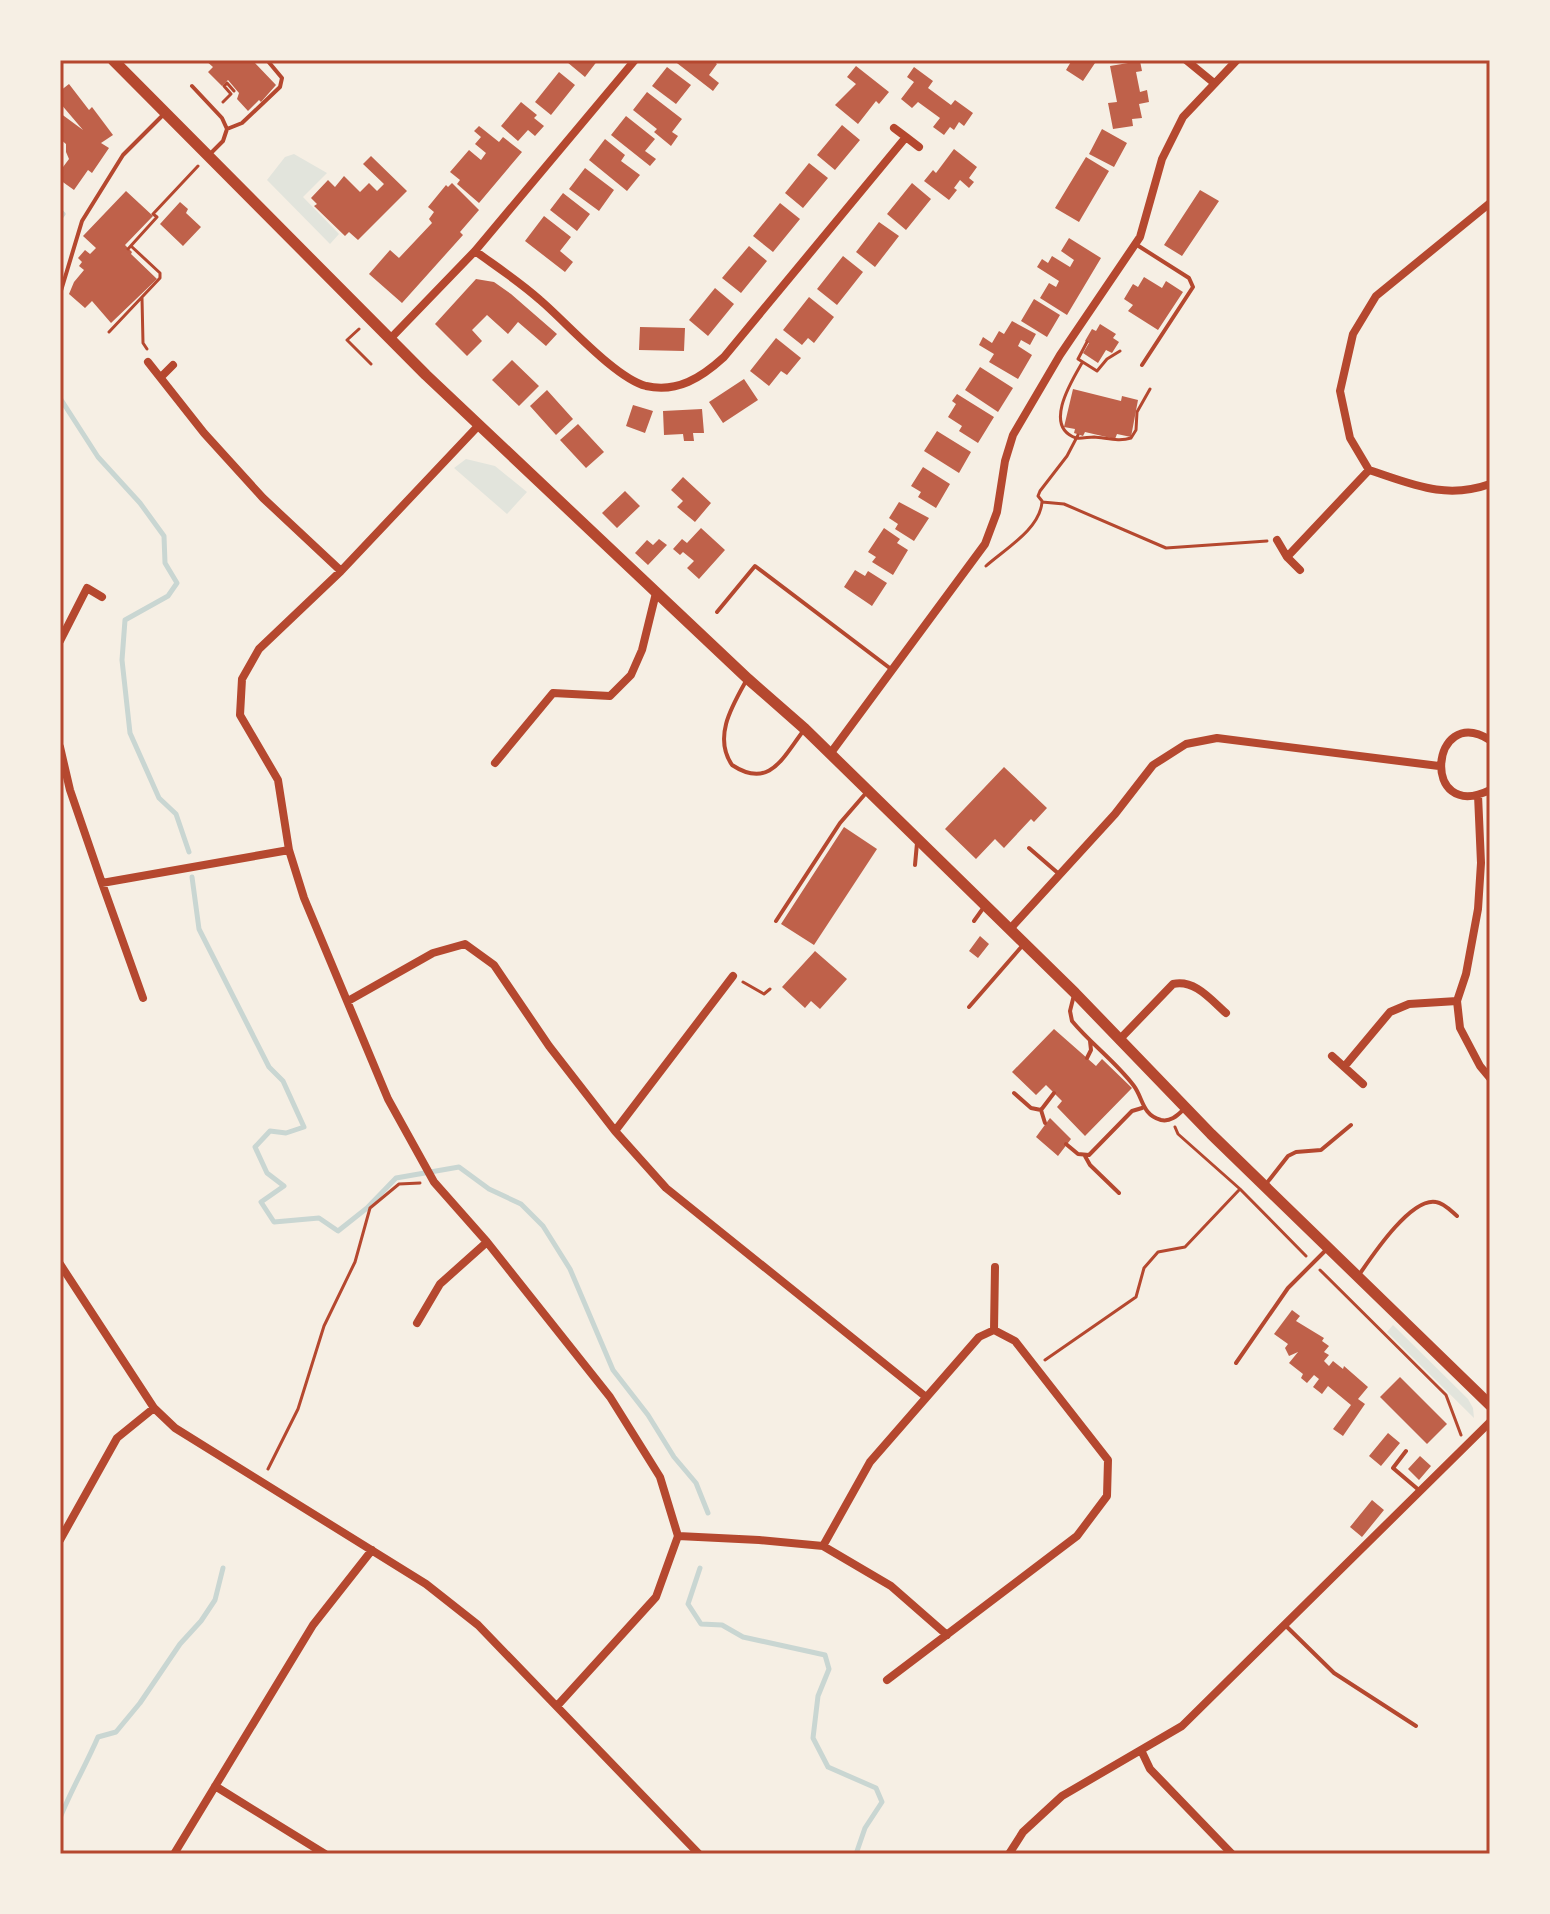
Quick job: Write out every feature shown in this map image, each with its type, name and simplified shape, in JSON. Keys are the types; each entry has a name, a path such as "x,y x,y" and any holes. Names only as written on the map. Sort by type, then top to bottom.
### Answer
{"street":[{"path":"113,60 390,339 656,593 805,729 1075,993 1264,1186 1490,1405"},
{"path":"390,339 475,251 635,60"},
{"path":"1186,60 1214,83"},
{"path":"830,754 985,544 997,512 1005,461 1013,435 1060,355 1140,237 1162,159 1183,117 1237,60"},
{"path":"894,128 919,147"},
{"path":"475,251 541,301 627,378 660,388 683,385 704,374 724,357 906,137"},
{"path":"1490,203 1376,296 1353,334 1340,391 1350,438 1369,470 1432,491 1468,492 1490,484"},
{"path":"148,362 204,433 263,498 341,571"},
{"path":"161,377 173,365"},
{"path":"479,425 341,571 259,649 242,679 240,715 278,780 289,850 304,898 388,1099 431,1176 610,1397 660,1477 678,1536 656,1597 557,1706"},
{"path":"1287,557 1369,470"},
{"path":"1277,540 1287,557 1300,570"},
{"path":"60,641 87,588 102,597"},
{"path":"495,763 553,693 610,696 631,675 642,650 656,593"},
{"path":"1490,740 1468,733 1455,737 1442,751 1439,766 1444,781 1462,795 1478,795 1490,790"},
{"path":"1010,929 1115,814 1153,765 1186,744 1217,738 1439,766"},
{"path":"60,747 70,790 143,998"},
{"path":"1478,795 1485,863 1466,974 1457,1001 1460,1028 1480,1066 1490,1078"},
{"path":"102,883 289,850"},
{"path":"348,1001 433,953 465,944 494,965 549,1046 615,1131 666,1188 926,1397"},
{"path":"615,1131 733,976"},
{"path":"1119,1040 1173,984 1195,986 1226,1013"},
{"path":"1344,1067 1390,1012 1409,1004 1457,1001"},
{"path":"1332,1056 1363,1084"},
{"path":"417,1323 440,1284 487,1242"},
{"path":"60,1264 154,1408 175,1428 426,1584 478,1625 699,1854"},
{"path":"994,1330 995,1267"},
{"path":"823,1546 870,1462 979,1337 994,1330"},
{"path":"887,1680 1077,1536 1107,1496 1108,1460 1015,1341 994,1330"},
{"path":"60,1540 117,1438 154,1408"},
{"path":"1009,1854 1023,1832 1062,1796 1182,1726 1490,1422"},
{"path":"678,1536 823,1546 891,1586 947,1635"},
{"path":"174,1854 313,1625 372,1550"},
{"path":"1141,1750 1150,1769 1232,1854"},
{"path":"215,1786 325,1854"}],"lane":[{"path":"208,155 223,141 227,129 242,123 280,87 282,78 267,60"},
{"path":"192,86 215,110 227,129"},
{"path":"60,294 82,221 123,155 166,113"},
{"path":"1135,244 1189,278 1193,287 1142,365"},
{"path":"717,612 755,566 892,670"},
{"path":"748,679 733,704 724,731 727,758 732,765 754,776 764,774 774,768 805,729"},
{"path":"776,921 840,823 867,791"},
{"path":"915,865 917,839"},
{"path":"1029,848 1059,874"},
{"path":"974,921 986,906"},
{"path":"969,1007 1025,944"},
{"path":"1075,993 1071,1001 1072,1021 1134,1086 1145,1109"},
{"path":"1087,1058 1091,1050 1090,1041"},
{"path":"1014,1093 1031,1108 1041,1110"},
{"path":"1041,1110 1054,1093"},
{"path":"1085,1156 1138,1108 1160,1119 1172,1119 1186,1108"},
{"path":"1041,1110 1045,1123"},
{"path":"1264,1186 1288,1156 1296,1152 1321,1150 1351,1125"},
{"path":"1066,1144 1085,1156 1090,1165 1119,1193"},
{"path":"1358,1277 1416,1206 1436,1202 1457,1216"},
{"path":"1236,1363 1288,1288 1328,1249"},
{"path":"1406,1451 1393,1468 1420,1491"},
{"path":"1285,1625 1334,1673 1416,1726"}],"path":[{"path":"215,110 234,92 225,84"},
{"path":"109,332 161,275 130,247 157,217 153,214 192,173"},
{"path":"142,298 143,343 150,353 148,362"},
{"path":"370,318 347,340 371,364"},
{"path":"1087,342 1078,358 1082,363 1100,370 1107,359 1120,351"},
{"path":"1082,363 1066,394 1060,424 1063,431 1120,441 1131,438 1136,430 1137,412 1150,389"},
{"path":"983,569 1029,528 1040,514 1040,491 1078,436"},
{"path":"1042,502 1064,504 1166,548 1277,540"},
{"path":"733,976 764,994 770,989"},
{"path":"1172,1119 1178,1134 1240,1189 1446,1395 1462,1438 1468,1444"},
{"path":"260,1483 298,1409 324,1326 355,1262 370,1208 399,1184 431,1176"},
{"path":"1035,1367 1136,1297 1144,1268 1158,1252 1185,1247 1240,1189"}],"shaded area":[{"path":"294,154 327,173 303,197 339,234 330,244 267,180 285,157"},
{"path":"466,459 495,466 527,492 507,514 454,468"},
{"path":"1393,1325 1468,1399 1474,1418 1387,1332"}],"building":[{"path":"205,60 243,60 246,63 252,60 276,85 248,111 237,99 239,93 228,80 222,86 208,72 213,67"},
{"path":"598,60 585,77 567,62"},
{"path":"673,60 712,60 717,64 709,75 719,83 713,91"},
{"path":"1072,60 1097,60 1083,81 1066,70"},
{"path":"1140,61 1142,71 1136,72 1140,92 1147,90 1149,102 1139,104 1142,118 1132,119 1133,126 1113,129 1108,103 1117,102 1110,66"},
{"path":"856,66 889,92 879,104 876,101 858,124 835,105 856,84 847,77"},
{"path":"667,67 691,85 676,104 652,86"},
{"path":"914,67 933,81 928,88 951,105 955,100 973,113 964,126 959,122 954,130 950,127 944,135 933,127 940,118 918,102 912,108 901,99 914,82 907,77"},
{"path":"559,72 575,85 551,115 535,102"},
{"path":"69,84 113,135 101,143 109,148 92,173 88,170 74,190 60,180 60,171 69,159 66,144 60,139 60,113 83,130 60,103 60,91"},
{"path":"647,92 682,119 672,132 678,136 671,146 654,132 657,129 633,110"},
{"path":"521,102 537,115 534,118 544,126 535,136 528,130 518,141 501,126"},
{"path":"626,116 655,139 645,151 656,159 650,166 611,135"},
{"path":"842,125 860,140 835,170 817,155"},
{"path":"479,126 499,142 503,137 522,152 479,203 457,184 460,180 450,172 469,150 481,160 486,153 475,144 481,137 474,131"},
{"path":"1102,129 1127,143 1114,167 1089,154"},
{"path":"605,139 625,155 621,161 640,175 627,191 589,160"},
{"path":"954,149 977,167 969,178 974,182 969,188 960,180 949,200 924,181 933,170 936,173"},
{"path":"371,156 407,191 358,240 349,232 345,236 314,206 317,204 311,198 328,180 335,187 344,176 360,192 369,183 377,191 384,184 363,164"},
{"path":"1086,157 1109,171 1079,222 1055,208"},
{"path":"809,163 828,178 803,208 785,193"},
{"path":"585,168 614,190 599,211 569,189"},
{"path":"452,183 479,210 460,232 463,235 402,303 369,274 390,250 399,258 432,223 429,219 434,212 428,207 446,185 448,187"},
{"path":"912,183 931,199 906,230 887,214"},
{"path":"1200,190 1219,201 1182,256 1164,245"},
{"path":"126,191 153,216 125,245 157,279 111,323 92,301 85,308 69,294 84,270 79,266 82,262 78,258 85,250 90,254 96,248 83,236"},
{"path":"563,193 590,214 577,231 550,210"},
{"path":"180,202 188,209 186,213 201,227 183,246 160,224"},
{"path":"780,203 800,219 773,252 753,236"},
{"path":"544,216 571,237 560,251 573,262 565,272 525,241"},
{"path":"879,222 899,236 875,267 856,252"},
{"path":"1069,238 1101,258 1067,315 1040,298 1049,283 1056,287 1059,281 1037,267 1042,259 1048,263 1052,256 1070,267 1074,260 1061,251"},
{"path":"749,246 767,261 741,293 722,278"},
{"path":"843,256 863,272 837,305 817,289"},
{"path":"1144,277 1162,288 1166,281 1183,292 1158,330 1128,311 1133,305 1124,299 1133,284 1138,287"},
{"path":"476,279 494,282 557,334 546,346 518,322 508,334 487,315 472,330 482,341 467,356 435,324"},
{"path":"715,288 734,304 708,336 689,320"},
{"path":"809,297 834,317 814,343 808,338 802,345 783,330"},
{"path":"1034,299 1060,315 1047,337 1021,321"},
{"path":"1012,321 1036,334 1030,345 1021,340 1018,346 1032,355 1018,379 989,362 994,354 979,345 983,337 992,343 999,331 1004,334"},
{"path":"1100,324 1116,334 1113,338 1119,342 1112,353 1106,350 1098,363 1083,353 1092,329 1096,331"},
{"path":"640,327 685,328 684,351 639,350"},
{"path":"776,338 801,358 787,375 781,371 769,386 750,371"},
{"path":"512,360 539,386 519,406 492,380"},
{"path":"980,367 1013,388 998,412 965,390"},
{"path":"744,379 758,400 723,423 709,402"},
{"path":"1073,389 1121,401 1122,396 1138,400 1131,437 1117,434 1115,439 1085,432 1083,436 1074,433 1075,429 1064,427"},
{"path":"547,390 573,419 556,435 530,406"},
{"path":"957,394 994,417 978,443 959,431 962,426 948,417 956,404 952,401"},
{"path":"633,405 653,411 645,433 626,426"},
{"path":"702,409 704,433 693,433 694,441 684,441 683,434 664,435 663,411"},
{"path":"578,424 604,452 586,468 560,440"},
{"path":"937,431 971,452 959,473 924,451"},
{"path":"923,467 950,484 936,508 918,497 921,492 911,486"},
{"path":"683,477 711,503 695,522 677,507 683,501 671,490"},
{"path":"625,491 640,506 617,528 602,513"},
{"path":"899,502 929,518 914,541 895,529 898,524 889,518"},
{"path":"701,528 725,550 699,579 687,568 694,561 673,549 682,539 687,543"},
{"path":"884,528 900,539 897,543 908,550 893,575 872,562 876,557 868,552"},
{"path":"659,539 667,545 648,565 635,553 647,540 653,545"},
{"path":"855,570 865,576 868,571 887,583 872,606 844,587"},
{"path":"1004,767 1047,808 1034,822 1031,819 1004,848 995,839 976,859 945,829"},
{"path":"844,827 877,849 814,945 781,924"},
{"path":"980,936 989,944 978,958 969,951"},
{"path":"815,951 847,979 820,1009 811,1001 805,1008 782,987"},
{"path":"1054,1029 1096,1066 1102,1059 1132,1088 1085,1136 1057,1107 1062,1101 1046,1085 1036,1095 1012,1072"},
{"path":"1050,1118 1071,1139 1058,1156 1036,1137"},
{"path":"1292,1310 1300,1316 1296,1321 1324,1338 1322,1341 1329,1346 1324,1352 1329,1355 1324,1361 1329,1366 1333,1361 1343,1369 1344,1366 1368,1387 1358,1399 1365,1404 1343,1436 1333,1429 1351,1405 1328,1386 1322,1394 1313,1387 1319,1379 1314,1375 1307,1383 1301,1378 1303,1374 1289,1363 1298,1352 1289,1356 1285,1348 1288,1344 1274,1334"},
{"path":"1400,1377 1447,1424 1427,1444 1380,1397"},
{"path":"1388,1433 1400,1443 1381,1466 1369,1456"},
{"path":"1420,1456 1431,1466 1419,1480 1408,1469"},
{"path":"1372,1500 1384,1510 1362,1537 1350,1527"}],"waterway":[{"path":"60,211 63,214 60,218"},
{"path":"60,398 98,457 140,503 164,536 165,563 177,583 168,596 125,620 122,660 130,733 159,798 176,814 189,852"},
{"path":"192,877 199,929 269,1067 283,1081 304,1127 286,1133 270,1131 255,1147 267,1173 284,1186 261,1202 274,1222 319,1218 338,1231 367,1208 396,1178 459,1167 489,1189 521,1204 543,1226 570,1269 613,1370 696,1483 708,1513"},
{"path":"60,1818 98,1737 116,1732 180,1644 201,1621 215,1600 223,1568"},
{"path":"700,1568 688,1604 701,1624 722,1625 743,1637 825,1655 829,1669 818,1696 813,1738 828,1767 876,1788 882,1802 865,1828 856,1854"}]}
